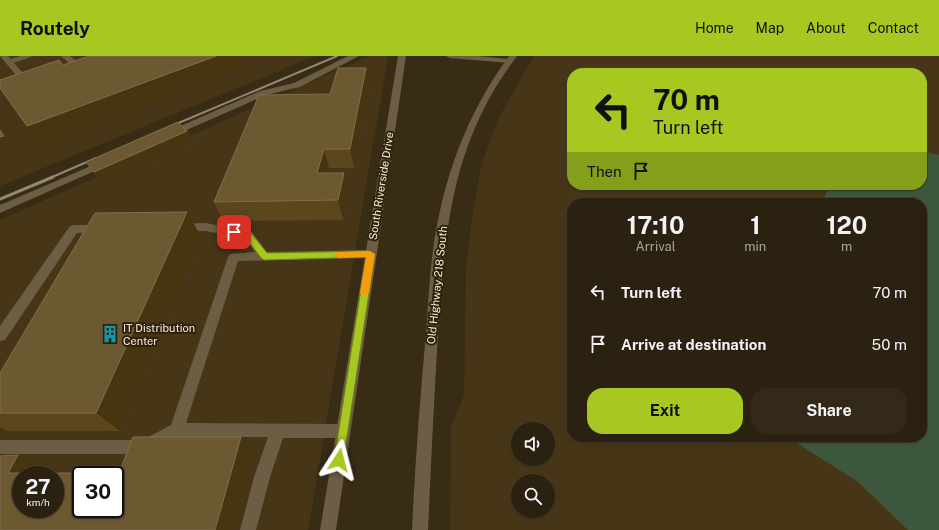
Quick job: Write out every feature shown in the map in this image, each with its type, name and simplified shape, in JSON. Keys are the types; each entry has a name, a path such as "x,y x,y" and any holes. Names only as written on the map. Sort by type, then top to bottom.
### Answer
{"street":[{"path":"7,59 29,56"},
{"path":"65,56 82,71"},
{"path":"162,138 263,93 297,85 338,63 356,56"},
{"name":"South Riverside Drive","path":"328,530 402,56"},
{"path":"450,56 511,58"},
{"name":"Old Highway 218 South","path":"420,530 427,395 439,246 447,200 470,128 488,91 511,58"},
{"path":"7,59 30,87"},
{"path":"0,209 112,160"},
{"path":"167,228 206,227 248,235 265,256"},
{"path":"0,336 74,229 112,229"},
{"path":"177,430 234,257 370,254"},
{"path":"0,447 144,447 177,430 344,431"},
{"path":"248,530 262,477 278,431"}],"shaded area":[{"path":"0,56 315,56 0,186"},
{"path":"370,56 388,56 308,530 0,530 0,220"},
{"path":"534,56 939,56 939,530 450,530 451,428 464,395 466,267 473,211 482,163 498,119"}],"green space":[{"path":"927,152 939,155 939,530 908,530 857,481 795,442 927,442 927,198 824,198 828,190 927,190"}],"building":[{"path":"89,56 216,56 27,126 0,88 0,80 59,60 63,65"},
{"path":"338,68 366,68 350,149 324,149 317,173 344,173 338,200 214,202 259,95 330,94"},
{"path":"178,122 187,131 94,172 86,162"},
{"path":"0,130 4,136 0,137"},
{"name":"IT Distribution Center","path":"187,212 96,413 0,413 0,373 95,213"},
{"path":"133,437 241,437 215,530 0,530 0,456 18,455 8,473 12,473 12,518 64,518 64,473 72,473 72,518 124,518 124,466 122,466"}],"railway":[{"path":"169,127 337,56"},
{"path":"50,178 96,158"},
{"path":"0,199 53,177"}],"slow traffic":[{"path":"338,255 370,254 365,293"}],"place":[{"name":"IT Distribution Center","path":"110,334"}],"route":[{"path":"234,232 248,235 265,256 370,254 339,460"}]}
